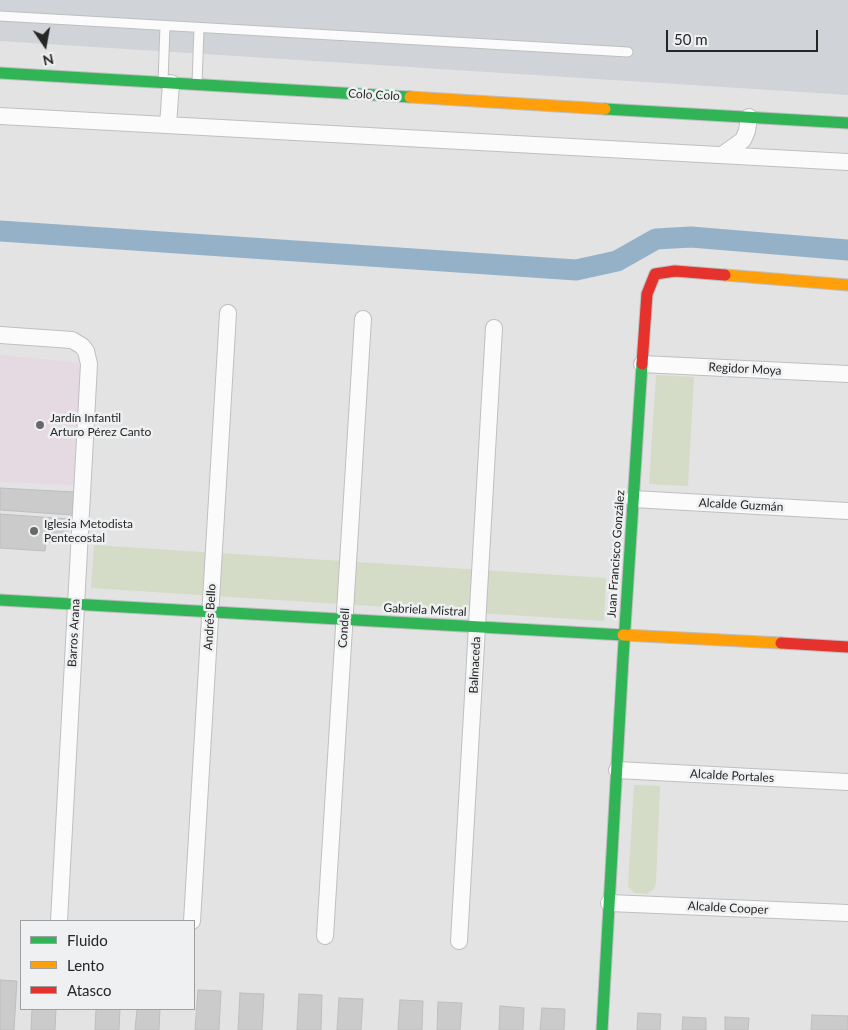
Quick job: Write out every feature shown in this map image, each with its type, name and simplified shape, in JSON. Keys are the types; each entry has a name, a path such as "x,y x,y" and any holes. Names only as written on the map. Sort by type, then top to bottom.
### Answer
{"street":[{"name":"Colo Colo","path":"0,73 848,123"},
{"path":"167,82 168,125"},
{"path":"0,116 848,162"},
{"path":"722,155 743,140 747,131 749,117"},
{"name":"Juan Francisco González","path":"602,1030 624,635 647,294 655,274 675,271 848,285"},
{"name":"Andrés Bello","path":"192,920 228,313"},
{"name":"Condell","path":"325,936 363,320"},
{"name":"Balmaceda","path":"459,941 494,328"},
{"name":"Barros Arana","path":"0,335 66,339 77,342 86,351 89,364 59,920"},
{"name":"Regidor Moya","path":"642,364 848,374"},
{"name":"Alcalde Guzmán","path":"633,499 848,511"},
{"name":"Gabriela Mistral","path":"0,600 848,647"},
{"name":"Alcalde Portales","path":"616,770 848,782"},
{"name":"Alcalde Cooper","path":"609,903 848,913"}],"lane":[{"path":"0,16 628,52"},
{"path":"165,26 167,82"},
{"path":"197,84 199,28"}],"shaded area":[{"path":"0,0 848,0 848,95 0,41"},
{"name":"Jardín Infantil Arturo Pérez Canto","path":"0,355 75,362 83,368 78,485 0,482"}],"green space":[{"path":"656,375 694,377 688,486 649,484"},
{"path":"94,545 606,578 604,621 91,588"},
{"path":"634,785 660,786 656,883 654,889 647,894 634,893 628,886"}],"building":[{"path":"0,488 74,492 72,515 0,510"},
{"name":"Iglesia Metodista Pentecostal","path":"0,514 68,519 66,543 46,542 45,551 0,548"},
{"path":"0,980 17,981 14,1030 0,1030"},
{"path":"198,990 221,991 219,1030 195,1030"},
{"path":"240,993 264,994 262,1030 238,1030"},
{"path":"299,994 322,995 321,1030 297,1030"},
{"path":"339,998 363,999 361,1030 337,1030"},
{"path":"400,1000 423,1001 422,1030 398,1030"},
{"path":"438,1002 462,1003 460,1030 437,1030"},
{"path":"500,1006 524,1008 523,1030 499,1030"},
{"path":"542,1008 565,1009 564,1030 540,1030"},
{"path":"32,1010 56,1010 55,1030 31,1030"},
{"path":"96,1010 120,1010 119,1030 95,1030"},
{"path":"137,1010 160,1010 159,1030 135,1030"},
{"path":"638,1013 661,1014 660,1030 637,1030"},
{"path":"812,1015 848,1016 848,1030 811,1030"},
{"path":"683,1017 706,1018 706,1030 682,1030"},
{"path":"725,1017 749,1018 748,1030 725,1030"}],"waterway":[{"path":"0,231 576,270 617,261 656,239 691,237 848,250"}],"traffic: fast":[{"path":"0,73 410,97"},
{"path":"605,109 848,123"},
{"path":"602,1030 642,364"},
{"path":"0,600 623,635"}],"traffic: slow":[{"path":"410,97 605,109"},
{"path":"725,275 848,285"},
{"path":"623,635 781,643"}],"traffic: jam":[{"path":"642,364 647,294 655,274 675,271 725,275"},
{"path":"781,643 848,647"}],"place":[{"name":"Jardín Infantil Arturo Pérez Canto","path":"40,425"},
{"name":"Iglesia Metodista Pentecostal","path":"34,531"}]}
